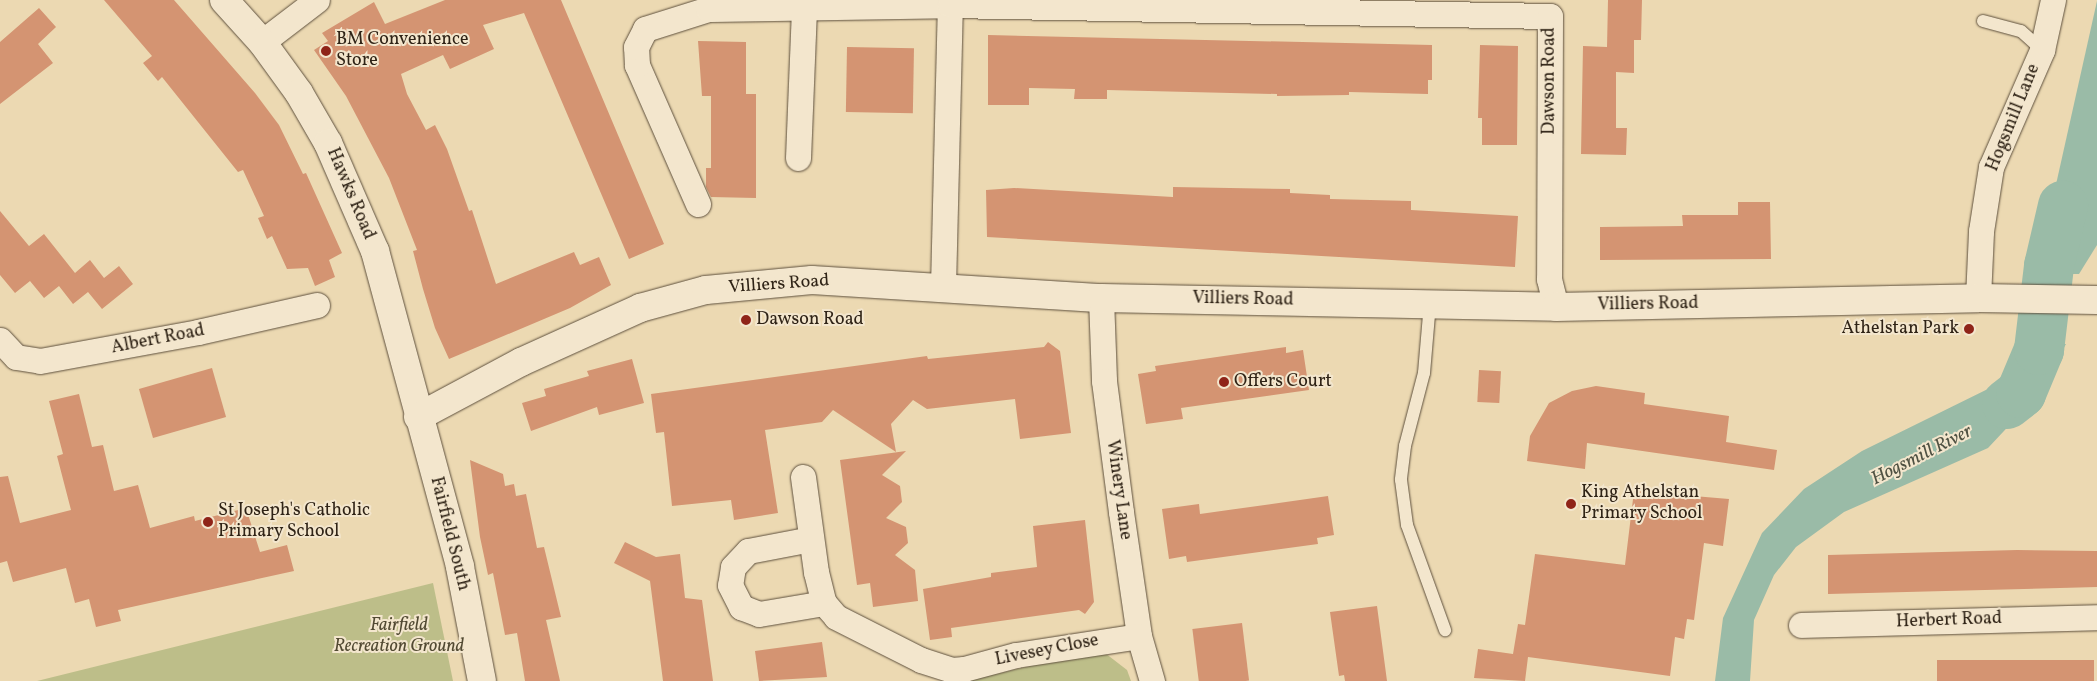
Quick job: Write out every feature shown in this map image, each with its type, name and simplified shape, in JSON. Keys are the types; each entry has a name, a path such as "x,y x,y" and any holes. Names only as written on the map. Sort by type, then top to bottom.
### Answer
{"street":[{"name":"Hawks Road","path":"224,0 262,42 299,93 328,142 375,252 418,417"},
{"path":"262,42 317,0"},
{"name":"Hogsmill Lane","path":"1978,298 1980,231 1991,167 2042,50 2053,0"},
{"path":"698,204 637,65 636,47 646,29 708,8 804,9 950,5 943,287"},
{"name":"Dawson Road","path":"950,5 1550,16 1549,279 1556,307"},
{"path":"798,158 804,9"},
{"name":"Villiers Road","path":"418,417 521,362 640,308 706,290 812,280 1101,298 1430,302 1556,307 1978,298 2097,300"},
{"name":"Winery Lane","path":"1101,298 1104,381 1139,636 1152,681"},
{"name":"Albert Road","path":"0,370 24,359 60,358 198,332 317,305"},
{"path":"0,340 10,353 24,359"},
{"name":"Fairfield South","path":"418,417 460,567 482,681"},
{"path":"804,477 811,539 824,603 759,614 741,607 730,585 733,567 748,551 811,539"},
{"name":"Livesey Close","path":"824,603 836,617 921,660 952,670 1044,650 1139,636"},
{"name":"Herbert Road","path":"1801,625 2097,616"}],"lane":[{"path":"1983,21 2021,31 2042,50"},
{"path":"1430,302 1424,373 1405,446 1400,480 1407,525 1445,630"}],"green space":[{"name":"Fairfield Recreation Ground","path":"433,583 453,681 37,681"},
{"path":"1105,653 1127,670 1131,681 967,681 1055,660"}],"water":[{"path":"2097,1 2097,245 2079,274 2036,274"},
{"path":"2066,344 2034,399 1988,448 1844,512 1796,547 1774,575 1754,620 1750,681 1715,681 1723,618 1762,533 1804,489 1862,451 1998,384 2035,345"}],"building":[{"path":"104,0 174,0 255,93 279,125 303,174 306,173 342,253 329,260 335,277 315,286 308,268 287,269 272,236 267,239 258,218 264,216 243,170 238,172 162,77 158,81 143,63 152,56"},
{"path":"445,0 561,0 664,244 629,259 524,13 483,25 494,49 450,69 443,55 401,74 407,94 426,130 435,125 447,149 469,211 472,210 496,284 574,252 580,265 599,257 611,285 570,308 449,359 435,328 423,289 413,251 417,250 389,178 346,96 314,50 328,41 322,33 374,2 385,24"},
{"path":"1608,0 1642,0 1641,40 1634,40 1634,73 1616,72 1616,128 1627,128 1626,155 1581,154 1583,46 1607,47"},
{"path":"39,8 56,27 38,44 53,63 0,104 0,42"},
{"path":"988,35 1432,45 1432,80 1428,80 1428,94 1349,92 1349,95 1277,96 1277,94 1107,90 1107,99 1074,99 1075,89 1029,88 1029,105 988,105"},
{"path":"698,41 746,42 746,94 756,94 756,198 711,197 706,187 706,168 711,168 711,96 702,96"},
{"path":"1480,45 1518,46 1517,145 1482,145 1482,118 1478,118"},
{"path":"847,47 914,48 913,113 846,112"},
{"path":"1173,187 1290,189 1290,193 1330,195 1330,199 1411,201 1411,210 1518,216 1515,267 987,237 986,190 1014,188 1173,197"},
{"path":"1738,202 1770,202 1771,259 1600,260 1600,227 1683,226 1682,215 1738,215"},
{"path":"0,211 29,246 44,234 75,273 90,260 104,278 119,266 133,284 102,309 88,292 73,304 59,286 44,298 30,281 15,293 0,275"},
{"path":"1048,342 1060,351 1071,433 1020,439 1015,399 927,409 913,400 891,424 896,452 833,410 822,422 765,430 778,513 734,520 731,500 672,506 664,432 656,433 651,394 927,356 928,359 1044,347"},
{"name":"Offers Court","path":"1286,347 1286,353 1303,350 1309,390 1181,408 1183,419 1146,424 1138,374 1156,371 1155,366"},
{"path":"632,359 644,403 599,415 597,407 531,431 522,403 546,396 544,389 589,376 587,371"},
{"path":"212,368 226,417 153,438 139,389"},
{"path":"1479,370 1501,371 1499,403 1477,402"},
{"path":"1596,386 1645,393 1644,404 1729,416 1726,442 1777,450 1774,470 1587,443 1585,469 1527,461 1530,436 1549,403 1572,391"},
{"path":"79,394 92,447 103,445 114,491 138,485 150,528 194,516 195,521 246,508 260,552 287,545 294,571 118,610 121,621 96,627 89,599 75,603 66,568 13,582 7,561 0,563 0,477 8,476 20,523 71,510 57,456 63,454 49,401"},
{"path":"906,451 882,475 900,486 902,502 886,518 906,527 908,543 895,555 915,570 918,601 873,607 870,583 857,585 840,460"},
{"path":"470,460 503,474 505,486 514,484 516,496 526,494 537,548 544,547 561,617 546,620 560,681 525,681 517,633 505,635 493,573 488,575 480,537"},
{"path":"1634,491 1729,499 1723,546 1704,543 1694,620 1687,619 1684,639 1675,637 1670,676 1528,657 1525,681 1474,678 1478,649 1513,654 1518,624 1525,625 1535,554 1625,565"},
{"path":"1328,496 1334,535 1317,538 1318,544 1187,562 1186,556 1169,559 1162,509 1199,504 1200,514"},
{"path":"1085,520 1094,602 1085,614 1079,610 951,628 952,637 930,640 923,589 991,577 991,573 1037,567 1033,526"},
{"path":"625,542 656,557 680,554 685,598 702,600 713,681 663,681 650,581 614,563"},
{"path":"2017,550 2097,551 2097,587 1828,594 1828,555"},
{"path":"1377,606 1387,681 1345,681 1344,675 1339,676 1330,612"},
{"path":"1242,623 1249,681 1199,681 1192,629"},
{"path":"822,642 827,677 759,681 755,651"},
{"path":"1937,660 2094,660 2094,681 1937,681"}],"waterway":[{"name":"Hogsmill River","path":"2007,404 2021,393 2039,350 2049,266 2063,206"}],"place":[{"name":"BM Convenience Store","path":"326,51"},
{"name":"Dawson Road","path":"746,320"},
{"name":"Athelstan Park","path":"1969,329"},
{"name":"Offers Court","path":"1224,382"},
{"name":"King Athelstan Primary School","path":"1571,504"},
{"name":"St Joseph's Catholic Primary School","path":"208,522"}]}
